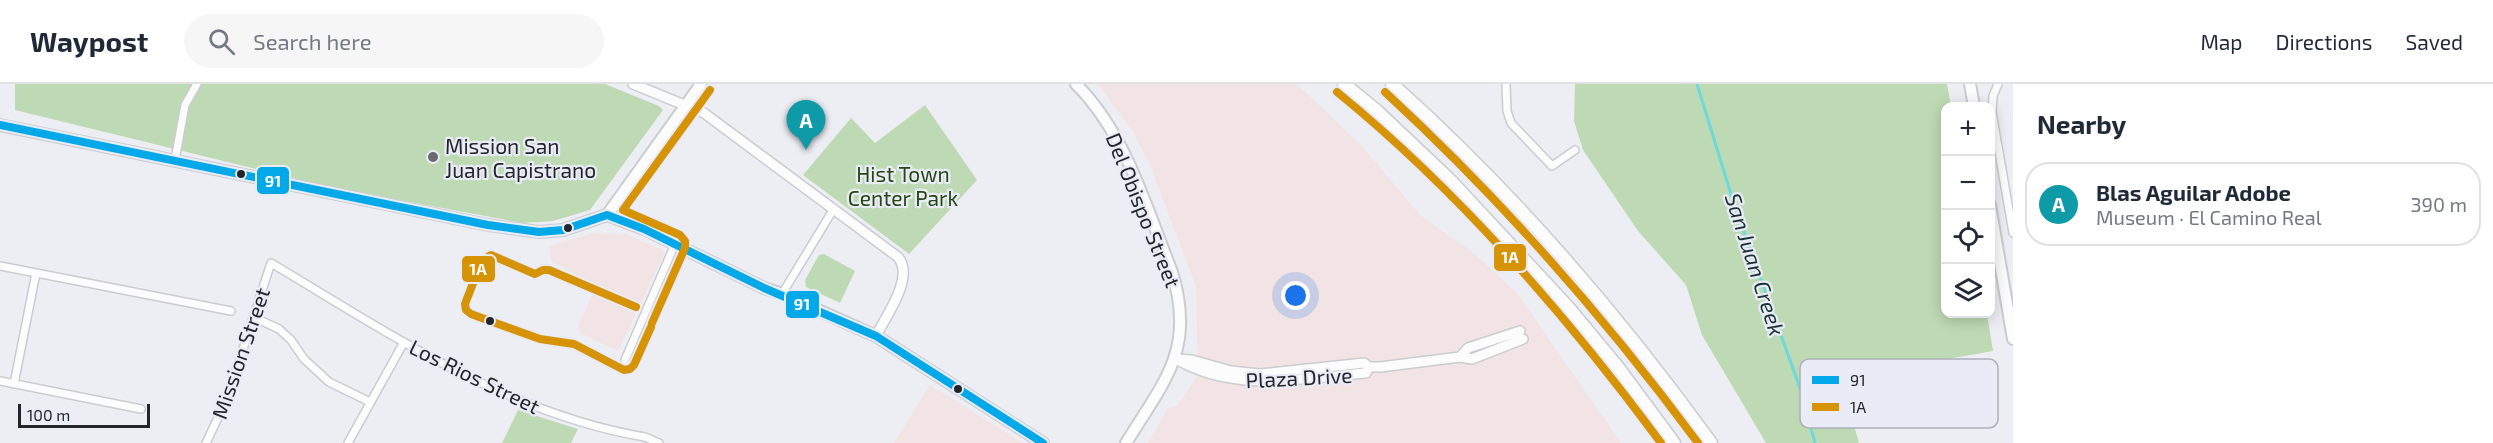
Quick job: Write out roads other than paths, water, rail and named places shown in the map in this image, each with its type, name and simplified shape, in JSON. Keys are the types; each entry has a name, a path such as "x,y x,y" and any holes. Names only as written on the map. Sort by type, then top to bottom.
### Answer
{"highway":[{"path":"1344,84 1377,111 1450,180 1568,307 1617,366 1674,443"},
{"path":"1392,84 1438,124 1551,242 1630,335 1711,443"}],"main road":[{"path":"0,125 488,225 538,232 563,230 607,215 701,84"},
{"name":"Del Obispo Street","path":"1076,84 1098,107 1114,132 1172,272 1180,320 1175,359 1163,386 1126,443"},
{"path":"1970,84 1973,102"},
{"path":"1991,210 2013,339"},
{"path":"607,215 675,244 754,284 876,336 1043,443"}],"street":[{"path":"175,160 185,105 197,84"},
{"path":"633,84 704,113 898,257 905,268 903,281 876,336"},
{"path":"1506,84 1507,111 1511,123 1552,166 1575,150"},
{"path":"1998,84 1993,96 1992,111 2013,233"},
{"path":"782,294 833,210"},
{"path":"625,360 675,244"},
{"name":"Mission Street","path":"206,443 226,401 271,263"},
{"name":"Los Rios Street","path":"271,263 459,373 556,415 645,437 659,443"},
{"path":"0,266 231,311"},
{"path":"14,384 36,273"},
{"path":"253,317 279,329 291,340 304,359 329,382 370,402"},
{"name":"Plaza Drive","path":"1175,359 1192,368 1234,380 1261,383 1366,373 1369,367 1460,357 1468,348 1521,335"},
{"path":"348,443 404,342"},
{"path":"0,381 141,409"}],"waterway":[{"name":"San Juan Creek","path":"1697,84 1734,204 1800,388"},
{"name":"San Juan Creek","path":"1811,428 1815,443"}],"place":[{"name":"Blas Aguilar Adobe","path":"806,150"},
{"name":"Mission San Juan Capistrano","path":"433,157"}],"park label":[{"name":"Hist Town Center Park","path":"903,185"}]}
